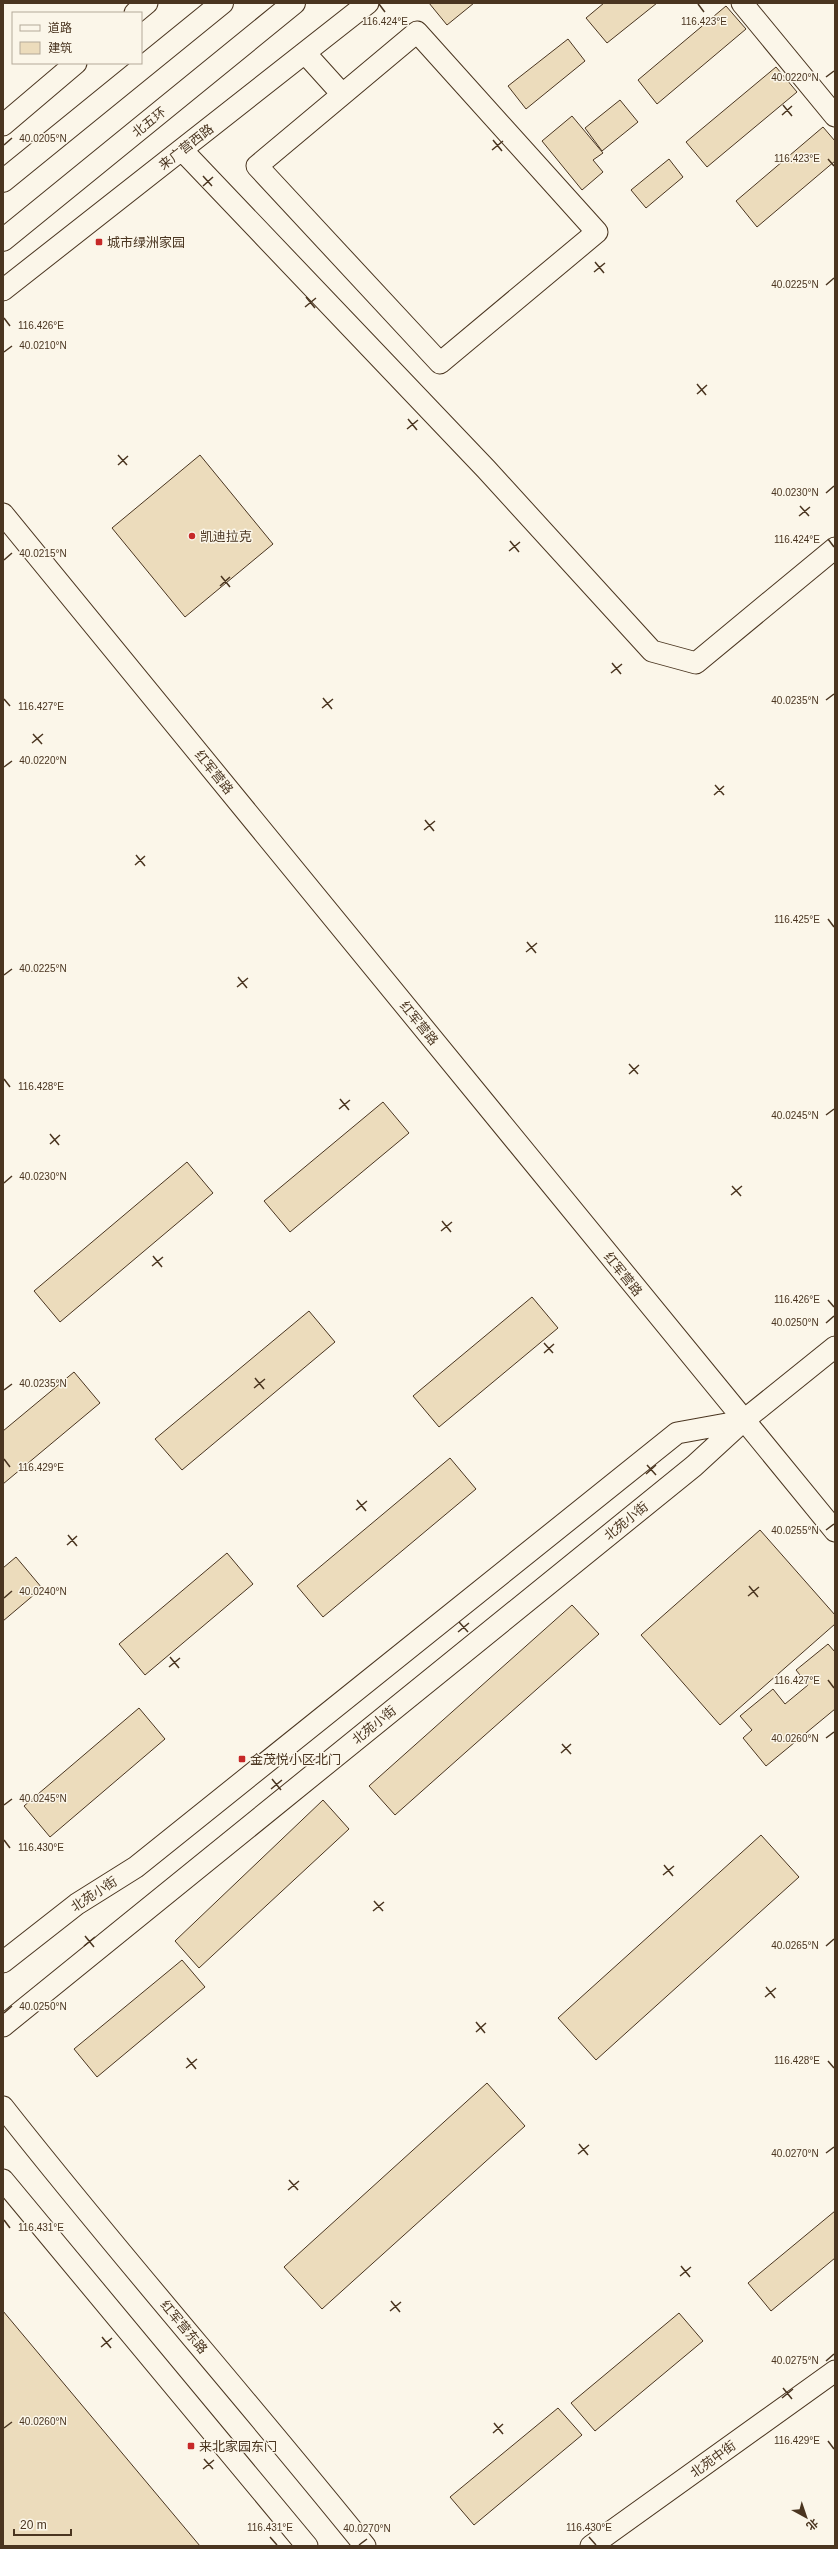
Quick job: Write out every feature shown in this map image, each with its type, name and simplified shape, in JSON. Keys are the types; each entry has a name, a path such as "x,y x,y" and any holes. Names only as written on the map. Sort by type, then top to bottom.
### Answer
{"highway":[{"path":"3,181 222,3"},
{"name":"北五环","path":"3,240 294,3"}],"street":[{"path":"136,12 147,3"},
{"name":"来广营西路","path":"3,290 368,3"},
{"path":"742,3 835,116"},
{"path":"417,32 597,232 440,362 257,166 342,94 417,32"},
{"path":"305,53 342,94"},
{"path":"3,125 75,64"},
{"path":"182,150 486,469 652,651 696,663 835,548"},
{"name":"红军营路","path":"3,514 743,1421 835,1531"},
{"name":"北苑小街","path":"3,2026 694,1466 743,1421 835,1347"},
{"name":"北苑小街","path":"3,1962 77,1904 136,1867 677,1433 743,1421"},
{"name":"红军营东路","path":"3,2107 93,2221 175,2315 365,2546"},
{"path":"3,2180 307,2546"},
{"name":"北苑中街","path":"591,2546 835,2371"}],"building":[{"path":"429,3 474,3 447,25"},
{"path":"604,3 657,3 607,43 586,18"},
{"path":"726,6 746,29 657,104 638,80"},
{"path":"568,39 585,61 526,109 508,86"},
{"path":"776,67 797,92 707,167 686,142"},
{"path":"620,100 638,122 602,151 585,128"},
{"path":"572,116 603,153 593,160 603,172 582,190 542,141"},
{"path":"823,127 835,141 835,161 757,227 736,201"},
{"path":"669,159 683,177 646,208 631,190"},
{"name":"凯迪拉克","path":"200,455 273,544 185,617 112,528"},
{"path":"383,1102 409,1133 290,1232 264,1201"},
{"path":"187,1162 213,1193 60,1322 34,1291"},
{"path":"532,1297 558,1328 439,1427 413,1396"},
{"path":"309,1311 335,1342 182,1470 155,1439"},
{"path":"74,1372 100,1403 3,1484 3,1431"},
{"path":"450,1458 476,1489 323,1617 297,1586"},
{"path":"760,1530 835,1615 835,1624 720,1725 641,1635"},
{"path":"227,1553 253,1584 145,1675 119,1644"},
{"path":"16,1557 42,1588 3,1621 3,1568"},
{"path":"572,1605 599,1634 395,1815 369,1786"},
{"path":"828,1644 835,1652 835,1709 766,1766 743,1738 752,1730 740,1716 773,1689 785,1704 808,1685 796,1670"},
{"path":"139,1708 165,1739 50,1837 24,1806"},
{"path":"323,1800 349,1829 199,1968 175,1941"},
{"path":"761,1835 799,1877 596,2060 558,2018"},
{"path":"182,1960 205,1987 97,2077 74,2049"},
{"path":"487,2083 525,2126 322,2309 284,2267"},
{"path":"835,2211 835,2258 771,2311 748,2283"},
{"path":"3,2311 200,2546 3,2546"},
{"path":"679,2313 703,2341 595,2431 571,2403"},
{"path":"558,2408 582,2435 474,2525 450,2497"}],"place":[{"name":"城市绿洲家园","path":"99,242"},
{"name":"凯迪拉克","path":"192,536"},
{"name":"金茂悦小区北门","path":"242,1759"},
{"name":"来北家园东门","path":"191,2446"}]}
